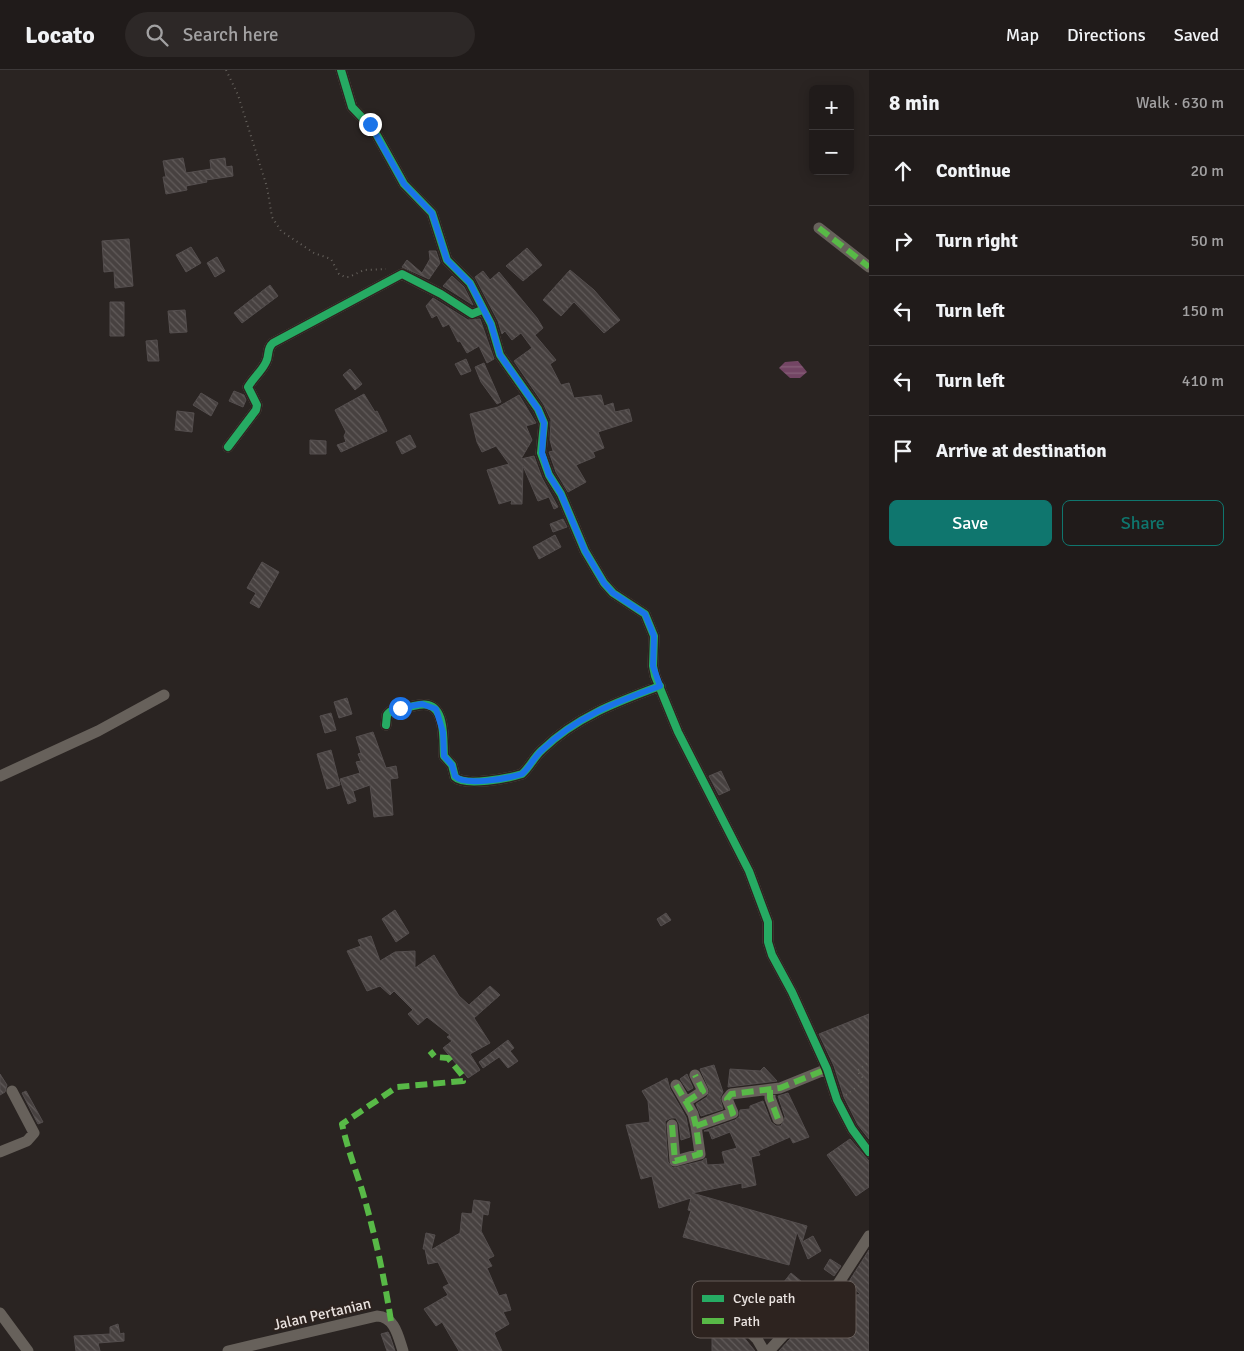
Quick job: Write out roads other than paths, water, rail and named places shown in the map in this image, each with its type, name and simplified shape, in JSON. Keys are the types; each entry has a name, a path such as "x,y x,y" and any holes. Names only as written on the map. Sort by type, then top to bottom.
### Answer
{"street":[{"path":"341,70 352,107 374,130 404,184 432,213 447,260 470,283 482,310 491,324 500,355 542,417 544,423 542,453 549,475 561,494 585,551 604,583 613,593 645,614 654,636 653,666 678,732 749,871 768,922 768,942 772,955 792,992 852,1129 869,1152"},
{"path":"819,228 869,267"},
{"path":"228,447 256,410 257,405 248,387 264,366 270,346 402,274 424,284 472,314 482,310"},
{"path":"386,725 387,715 392,710 422,704 430,705 436,709 440,718 443,732 444,756 452,765 455,776 464,782 484,780 522,774 542,749 587,717 602,708 660,686"},
{"path":"0,776 98,731 164,695"},
{"path":"696,1126 733,1112 727,1100 731,1094 780,1088 827,1070"},
{"path":"686,1102 703,1091 695,1076"},
{"path":"672,1125 675,1161 700,1154 696,1126 686,1102 676,1085"},
{"path":"770,1090 770,1098 778,1119"},
{"path":"0,1152 27,1141 34,1133 12,1091"},
{"path":"840,1281 869,1236"},
{"path":"0,1313 28,1351"},
{"name":"Jalan Pertanian","path":"228,1351 377,1316 388,1318 394,1324 403,1351"},
{"path":"756,1338 764,1351"},
{"path":"769,1351 781,1338"}]}
